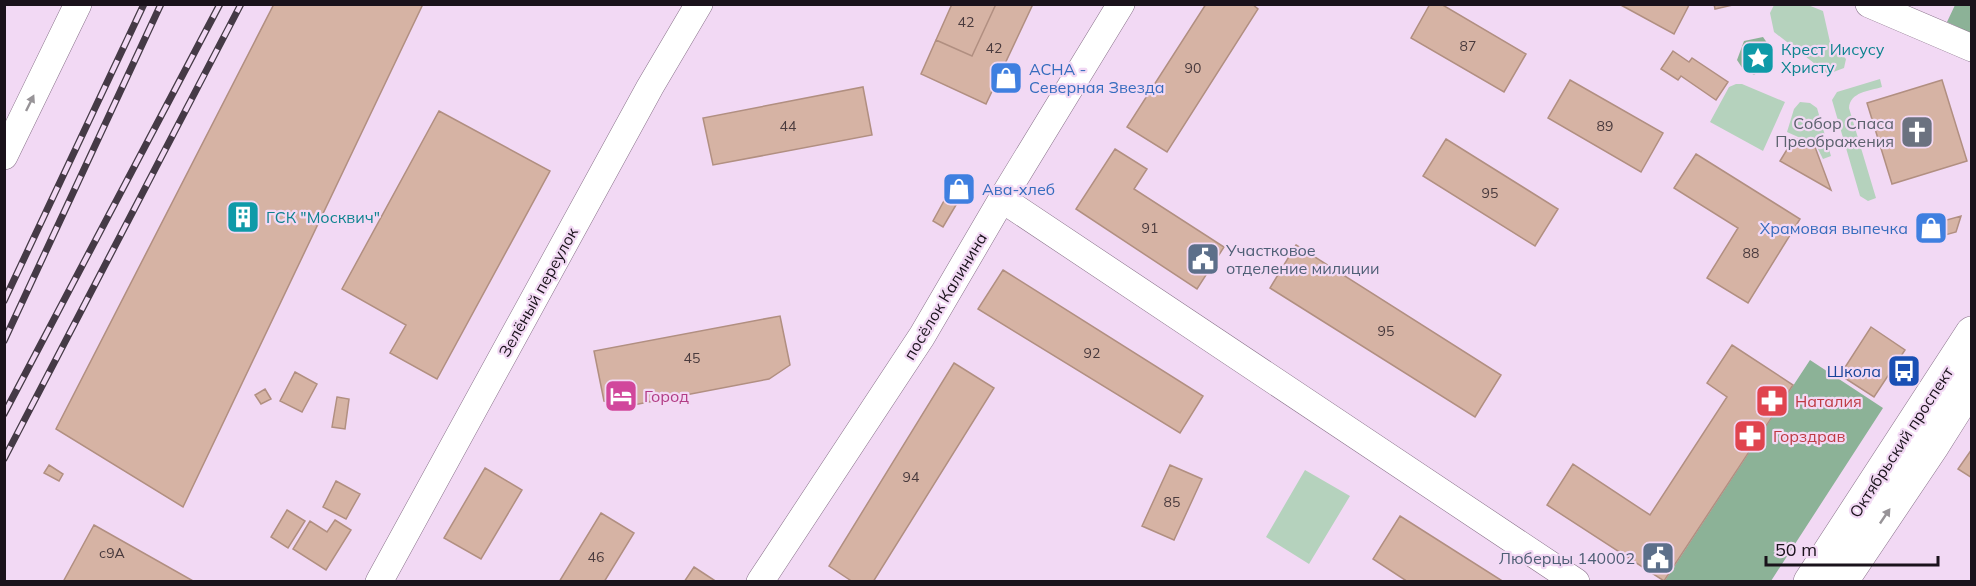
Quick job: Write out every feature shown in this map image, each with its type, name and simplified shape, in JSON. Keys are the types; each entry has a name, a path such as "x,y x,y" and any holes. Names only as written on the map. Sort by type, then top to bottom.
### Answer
{"main road":[{"name":"Октябрьский проспект","path":"1810,582 1971,333"},
{"name":"Октябрьский проспект","path":"1841,582 1933,445 1971,383"}],"street":[{"path":"4,156 78,4"},
{"name":"Зелёный переулок","path":"379,582 650,87 699,4"},
{"name":"посёлок Калинина","path":"759,582 922,336 1002,199 1121,4"},
{"path":"1869,4 1971,48"},
{"path":"1002,199 1576,582"}],"green space":[{"path":"1774,5 1808,5 1823,11 1830,42 1846,59 1844,68 1828,74 1774,32 1770,13"},
{"path":"1955,5 1971,5 1971,33 1947,22"},
{"path":"1763,37 1770,47 1764,50 1757,46 1749,51 1752,63 1760,71 1754,75 1743,69 1737,60 1744,41"},
{"path":"1880,79 1882,87 1856,95 1849,108 1876,198 1868,201 1860,196 1832,100 1837,92"},
{"path":"1742,84 1785,102 1763,151 1710,122 1729,87"},
{"path":"1800,102 1810,103 1817,108 1831,156 1823,159 1816,145 1787,132 1794,109"},
{"path":"1810,360 1883,408 1771,581 1664,582"},
{"path":"1305,470 1350,496 1309,564 1266,537"}],"building":[{"name":"ГСК \"Москвич\"","path":"274,4 423,4 183,507 56,429"},
{"path":"952,4 996,4 972,56 936,40"},
{"path":"996,4 1033,4 986,104 921,74 936,40 972,56"},
{"path":"1206,4 1252,4 1258,9 1167,152 1127,127"},
{"path":"1430,4 1441,4 1526,54 1504,92 1411,38"},
{"path":"1619,4 1689,4 1689,5 1674,34"},
{"path":"1714,4 1733,4 1733,5 1715,9"},
{"path":"1673,51 1689,62 1692,58 1728,82 1716,100 1681,76 1678,80 1661,69"},
{"path":"1570,80 1663,133 1641,172 1548,118"},
{"name":"Собор Спаса Преображения","path":"1942,80 1967,161 1892,184 1867,103"},
{"path":"863,87 872,135 713,165 703,118"},
{"path":"439,111 550,171 437,379 390,353 406,325 342,289"},
{"path":"1794,138 1815,147 1831,190 1780,161"},
{"path":"1446,139 1558,209 1535,246 1423,176"},
{"path":"1115,149 1147,169 1134,189 1224,247 1197,289 1076,209"},
{"path":"1696,154 1800,219 1748,303 1707,278 1738,228 1674,188"},
{"name":"Ава-хлеб","path":"960,177 970,183 959,201 949,195"},
{"path":"945,199 956,205 943,227 933,221"},
{"path":"1961,216 1956,232 1934,238 1921,227"},
{"path":"1296,245 1501,375 1475,417 1270,288"},
{"path":"1003,270 1203,396 1180,433 978,309"},
{"path":"780,316 790,365 769,379 628,406 604,401 594,351"},
{"path":"1871,327 1905,350 1874,397 1840,375"},
{"path":"1732,345 1793,385 1664,581 1547,505 1573,464 1650,515 1727,397 1707,383"},
{"path":"954,363 994,388 873,582 853,582 829,566"},
{"path":"295,372 317,384 302,412 280,401"},
{"path":"265,389 271,399 261,404 255,395"},
{"path":"337,397 349,399 345,429 332,427"},
{"path":"1972,449 1972,478 1958,469"},
{"path":"49,465 63,474 59,481 44,473"},
{"path":"1170,465 1202,479 1174,540 1142,526"},
{"path":"485,468 522,490 481,559 444,538"},
{"path":"336,481 360,494 346,519 323,507"},
{"path":"287,510 305,521 288,548 271,537"},
{"path":"601,513 634,533 604,582 559,582"},
{"path":"1400,516 1504,582 1408,582 1373,559"},
{"path":"335,520 351,530 326,570 293,549 310,521 327,532"},
{"path":"94,525 195,582 63,582"},
{"path":"694,567 717,582 684,582"}],"railway":[{"path":"4,301 144,4"},
{"path":"4,341 161,4"},
{"path":"4,414 220,4"},
{"path":"4,459 241,4"}],"place":[{"name":"Крест Иисусу Христу","path":"1758,58"},
{"name":"АСНА - Северная Звезда","path":"1006,78"},
{"name":"Собор Спаса Преображения","path":"1917,132"},
{"name":"Ава-хлеб","path":"959,189"},
{"name":"ГСК \"Москвич\"","path":"243,217"},
{"name":"Храмовая выпечка","path":"1931,228"},
{"name":"Участковое отделение милиции","path":"1203,259"},
{"name":"Школа","path":"1904,371"},
{"name":"Город","path":"621,396"},
{"name":"Наталия","path":"1772,401"},
{"name":"Горздрав","path":"1750,436"},
{"name":"Люберцы 140002","path":"1658,558"}]}
